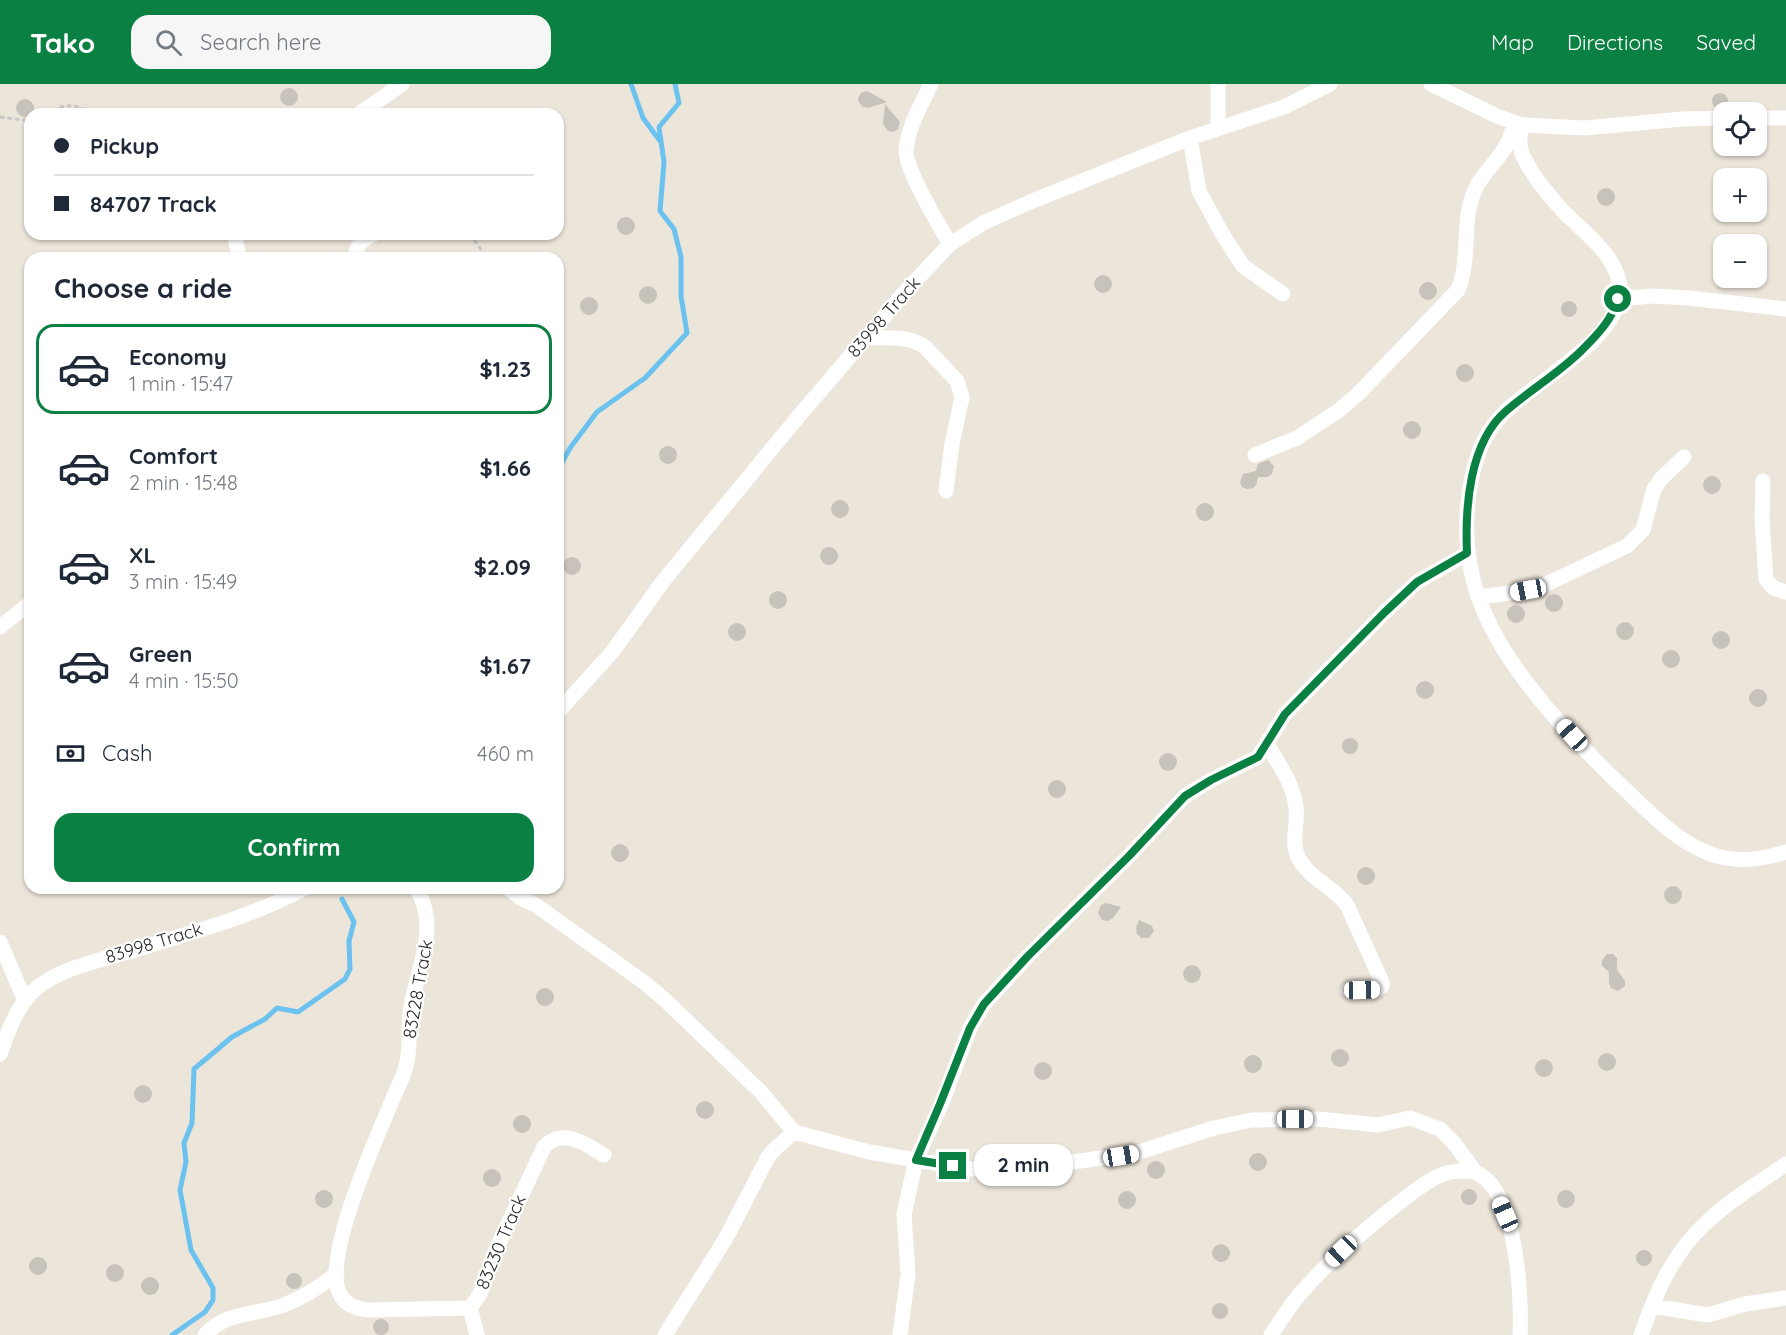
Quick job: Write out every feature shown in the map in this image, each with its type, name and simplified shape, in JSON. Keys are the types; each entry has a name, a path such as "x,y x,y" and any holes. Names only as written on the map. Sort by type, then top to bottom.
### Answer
{"street":[{"path":"368,108 402,84"},
{"path":"931,84 910,132 906,153 912,172 950,244"},
{"path":"1218,84 1218,128"},
{"name":"83998 Track","path":"564,705 613,651 664,580 865,338 950,244 983,224 1030,201 1190,138 1284,107 1330,84"},
{"path":"1431,84 1518,124 1585,128 1713,118"},
{"path":"1463,84 1466,101"},
{"path":"1767,118 1786,118"},
{"path":"1518,124 1524,160 1544,190 1599,246 1610,261 1620,283 1618,299 1610,318 1597,335 1574,358 1504,412 1486,435 1473,471 1468,504 1467,553 1479,597 1496,636 1508,655 1556,718 1604,770 1667,828 1692,846 1726,858 1749,859 1786,852"},
{"path":"1255,455 1297,438 1345,405 1458,290 1464,277 1468,214 1474,192 1518,124"},
{"path":"1190,138 1199,191 1227,242 1237,258 1251,273 1284,294"},
{"path":"1618,299 1653,296 1689,298 1786,309"},
{"path":"865,338 903,338 918,342 925,346 960,384 962,405 952,444 946,491"},
{"path":"1479,597 1542,586 1627,546 1643,530 1654,489 1660,479 1684,457"},
{"path":"1763,482 1762,520 1766,579 1773,588 1786,592"},
{"path":"900,1335 909,1274 904,1214 916,1160 970,1028 984,1004 1185,796 1203,784 1258,757 1285,714 1399,599 1428,575 1467,553"},
{"path":"0,627 24,608"},
{"path":"1268,744 1293,795 1296,807 1295,844 1299,859 1312,873 1342,897 1382,982 1382,986 1377,989 1348,990"},
{"name":"83998 Track","path":"0,1054 25,1001 38,987 63,973 209,926 294,894"},
{"name":"83228 Track","path":"408,1057 413,996 426,948 428,930 426,911 420,894"},
{"path":"516,894 537,906 645,983 761,1092 794,1132 869,1152 972,1169 1066,1163 1136,1153 1214,1128 1252,1120 1319,1119 1378,1125 1410,1118 1440,1129 1454,1143 1473,1172"},
{"path":"0,942 25,1001"},
{"name":"83230 Track","path":"408,1057 362,1176 338,1251 339,1292 346,1301 360,1309 470,1308 480,1294 494,1254 544,1147 549,1142 566,1137 576,1139 604,1155"},
{"path":"665,1335 726,1238 768,1157 794,1132"},
{"path":"1641,1335 1670,1267 1694,1234 1708,1220 1786,1164"},
{"path":"1271,1335 1299,1296 1321,1271 1371,1225 1419,1187 1436,1177 1451,1172 1473,1172 1484,1176 1494,1186 1514,1244 1520,1335"},
{"path":"205,1335 214,1325 225,1319 265,1311 300,1299 337,1273"},
{"path":"1652,1306 1708,1315 1745,1304 1786,1298"},
{"path":"470,1308 477,1335"}],"path":[{"path":"56,108 72,105 79,108"},
{"path":"0,117 24,120"}],"building":[{"path":"289,88 295,91 298,97 295,103 289,106 283,103 280,97 283,91"},
{"path":"867,91 887,102 868,108 863,107 858,98 861,93"},
{"path":"1717,93 1723,93 1728,98 1728,102 1713,102 1713,106 1712,104 1712,98"},
{"path":"25,99 34,108 24,108 24,117 19,114 16,108 19,102"},
{"path":"885,104 900,122 898,129 893,132 888,131 883,124"},
{"path":"1606,188 1612,191 1615,197 1612,203 1606,206 1600,203 1597,197 1600,191"},
{"path":"626,217 632,220 635,226 632,232 626,235 620,232 617,226 620,220"},
{"path":"1103,275 1109,278 1112,284 1109,290 1103,293 1097,290 1094,284 1097,278"},
{"path":"1428,282 1434,285 1437,291 1434,297 1428,300 1422,297 1419,291 1422,285"},
{"path":"648,286 654,289 657,295 654,301 648,304 642,301 639,295 642,289"},
{"path":"589,297 595,300 598,306 595,312 589,315 583,312 580,306 583,300"},
{"path":"1566,301 1572,301 1577,309 1575,315 1566,317 1561,312 1561,306"},
{"path":"1465,364 1471,367 1474,373 1471,379 1465,382 1459,379 1456,373 1459,367"},
{"path":"1412,421 1418,424 1421,430 1418,436 1412,439 1406,436 1403,430 1406,424"},
{"path":"668,446 674,449 677,455 674,461 668,464 662,461 659,455 662,449"},
{"path":"1268,460 1274,466 1272,474 1267,477 1258,477 1253,488 1242,487 1240,482 1243,474 1256,471 1258,464"},
{"path":"1712,476 1718,479 1721,485 1718,491 1712,494 1706,491 1703,485 1706,479"},
{"path":"840,500 846,503 849,509 846,515 840,518 834,515 831,509 834,503"},
{"path":"1205,503 1211,506 1214,512 1211,518 1205,521 1199,518 1196,512 1199,506"},
{"path":"829,547 835,550 838,556 835,562 829,565 823,562 820,556 823,550"},
{"path":"569,558 575,558 580,563 580,569 575,574 569,574 564,569 564,563"},
{"path":"778,591 784,594 787,600 784,606 778,609 772,606 769,600 772,594"},
{"path":"1554,594 1560,597 1563,603 1560,609 1554,612 1548,609 1545,603 1548,597"},
{"path":"1516,605 1522,608 1525,614 1522,620 1516,623 1510,620 1507,614 1510,608"},
{"path":"1625,622 1631,625 1634,631 1631,637 1625,640 1619,637 1616,631 1619,625"},
{"path":"737,623 743,626 746,632 743,638 737,641 731,638 728,632 731,626"},
{"path":"1721,631 1727,634 1730,640 1727,646 1721,649 1715,646 1712,640 1715,634"},
{"path":"1671,650 1677,653 1680,659 1677,665 1671,668 1665,665 1662,659 1665,653"},
{"path":"1425,681 1431,684 1434,690 1431,696 1425,699 1419,696 1416,690 1419,684"},
{"path":"1758,689 1764,692 1767,698 1764,704 1758,707 1752,704 1749,698 1752,692"},
{"path":"1347,738 1353,738 1358,746 1356,752 1347,754 1342,749 1342,743"},
{"path":"1168,753 1174,756 1177,762 1174,768 1168,771 1162,768 1159,762 1162,756"},
{"path":"1057,780 1063,783 1066,789 1063,795 1057,798 1051,795 1048,789 1051,783"},
{"path":"620,844 626,847 629,853 626,859 620,862 614,859 611,853 614,847"},
{"path":"1366,867 1372,870 1375,876 1372,882 1366,885 1360,882 1357,876 1360,870"},
{"path":"1673,886 1679,889 1682,895 1679,901 1673,904 1667,901 1664,895 1667,889"},
{"path":"1106,903 1121,907 1108,921 1102,920 1098,913 1101,905"},
{"path":"1139,920 1152,926 1154,931 1149,938 1141,938 1137,934 1136,928"},
{"path":"1607,954 1613,954 1617,958 1617,970 1625,981 1625,986 1618,991 1611,988 1609,972 1602,966 1602,960"},
{"path":"1192,965 1198,968 1201,974 1198,980 1192,983 1186,980 1183,974 1186,968"},
{"path":"545,988 551,991 554,997 551,1003 545,1006 539,1003 536,997 539,991"},
{"path":"1340,1049 1346,1052 1349,1058 1346,1064 1340,1067 1334,1064 1331,1058 1334,1052"},
{"path":"1607,1053 1613,1056 1616,1062 1613,1068 1607,1071 1601,1068 1598,1062 1601,1056"},
{"path":"1253,1055 1259,1058 1262,1064 1259,1070 1253,1073 1247,1070 1244,1064 1247,1058"},
{"path":"1544,1059 1550,1062 1553,1068 1550,1074 1544,1077 1538,1074 1535,1068 1538,1062"},
{"path":"1043,1062 1049,1065 1052,1071 1049,1077 1043,1080 1037,1077 1034,1071 1037,1065"},
{"path":"143,1085 149,1088 152,1094 149,1100 143,1103 137,1100 134,1094 137,1088"},
{"path":"705,1101 711,1104 714,1110 711,1116 705,1119 699,1116 696,1110 699,1104"},
{"path":"522,1115 528,1118 531,1124 528,1130 522,1133 516,1130 513,1124 516,1118"},
{"path":"1258,1153 1264,1156 1267,1162 1264,1168 1258,1171 1252,1168 1249,1162 1252,1156"},
{"path":"1156,1161 1162,1164 1165,1170 1162,1176 1156,1179 1150,1176 1147,1170 1150,1164"},
{"path":"492,1169 498,1172 501,1178 498,1184 492,1187 486,1184 483,1178 486,1172"},
{"path":"1466,1189 1472,1189 1477,1197 1475,1203 1466,1205 1461,1200 1461,1194"},
{"path":"324,1190 330,1193 333,1199 330,1205 324,1208 318,1205 315,1199 318,1193"},
{"path":"1566,1190 1572,1193 1575,1199 1572,1205 1566,1208 1560,1205 1557,1199 1560,1193"},
{"path":"1127,1191 1133,1194 1136,1200 1133,1206 1127,1209 1121,1206 1118,1200 1121,1194"},
{"path":"1221,1244 1227,1247 1230,1253 1227,1259 1221,1262 1215,1259 1212,1253 1215,1247"},
{"path":"1641,1250 1647,1250 1652,1258 1650,1264 1641,1266 1636,1261 1636,1255"},
{"path":"38,1257 44,1260 47,1266 44,1272 38,1275 32,1272 29,1266 32,1260"},
{"path":"115,1264 121,1267 124,1273 121,1279 115,1282 109,1279 106,1273 109,1267"},
{"path":"291,1273 297,1273 302,1281 300,1287 291,1289 286,1284 286,1278"},
{"path":"150,1277 156,1280 159,1286 156,1292 150,1295 144,1292 141,1286 144,1280"},
{"path":"1217,1303 1223,1303 1228,1311 1226,1317 1217,1319 1212,1314 1212,1308"},
{"path":"378,1319 384,1319 389,1327 387,1333 378,1335 373,1330 373,1324"}],"waterway":[{"path":"631,84 643,118 660,141"},
{"path":"564,459 597,412 645,378 687,333 681,296 681,257 674,229 660,211 664,162 659,127 679,103 675,84"},
{"path":"172,1335 205,1312 213,1300 213,1288 191,1250 180,1190 186,1162 184,1143 192,1123 194,1069 232,1037 265,1019 277,1008 298,1012 345,979 350,969 349,941 354,922 342,899"}],"route":[{"path":"953,1166 916,1160 970,1028 984,1004 1185,796 1211,780 1248,764 1258,757 1285,714 1385,612 1417,582 1467,553 1466,531 1473,471 1486,435 1504,412 1574,358 1597,335 1610,318 1618,299"}]}
